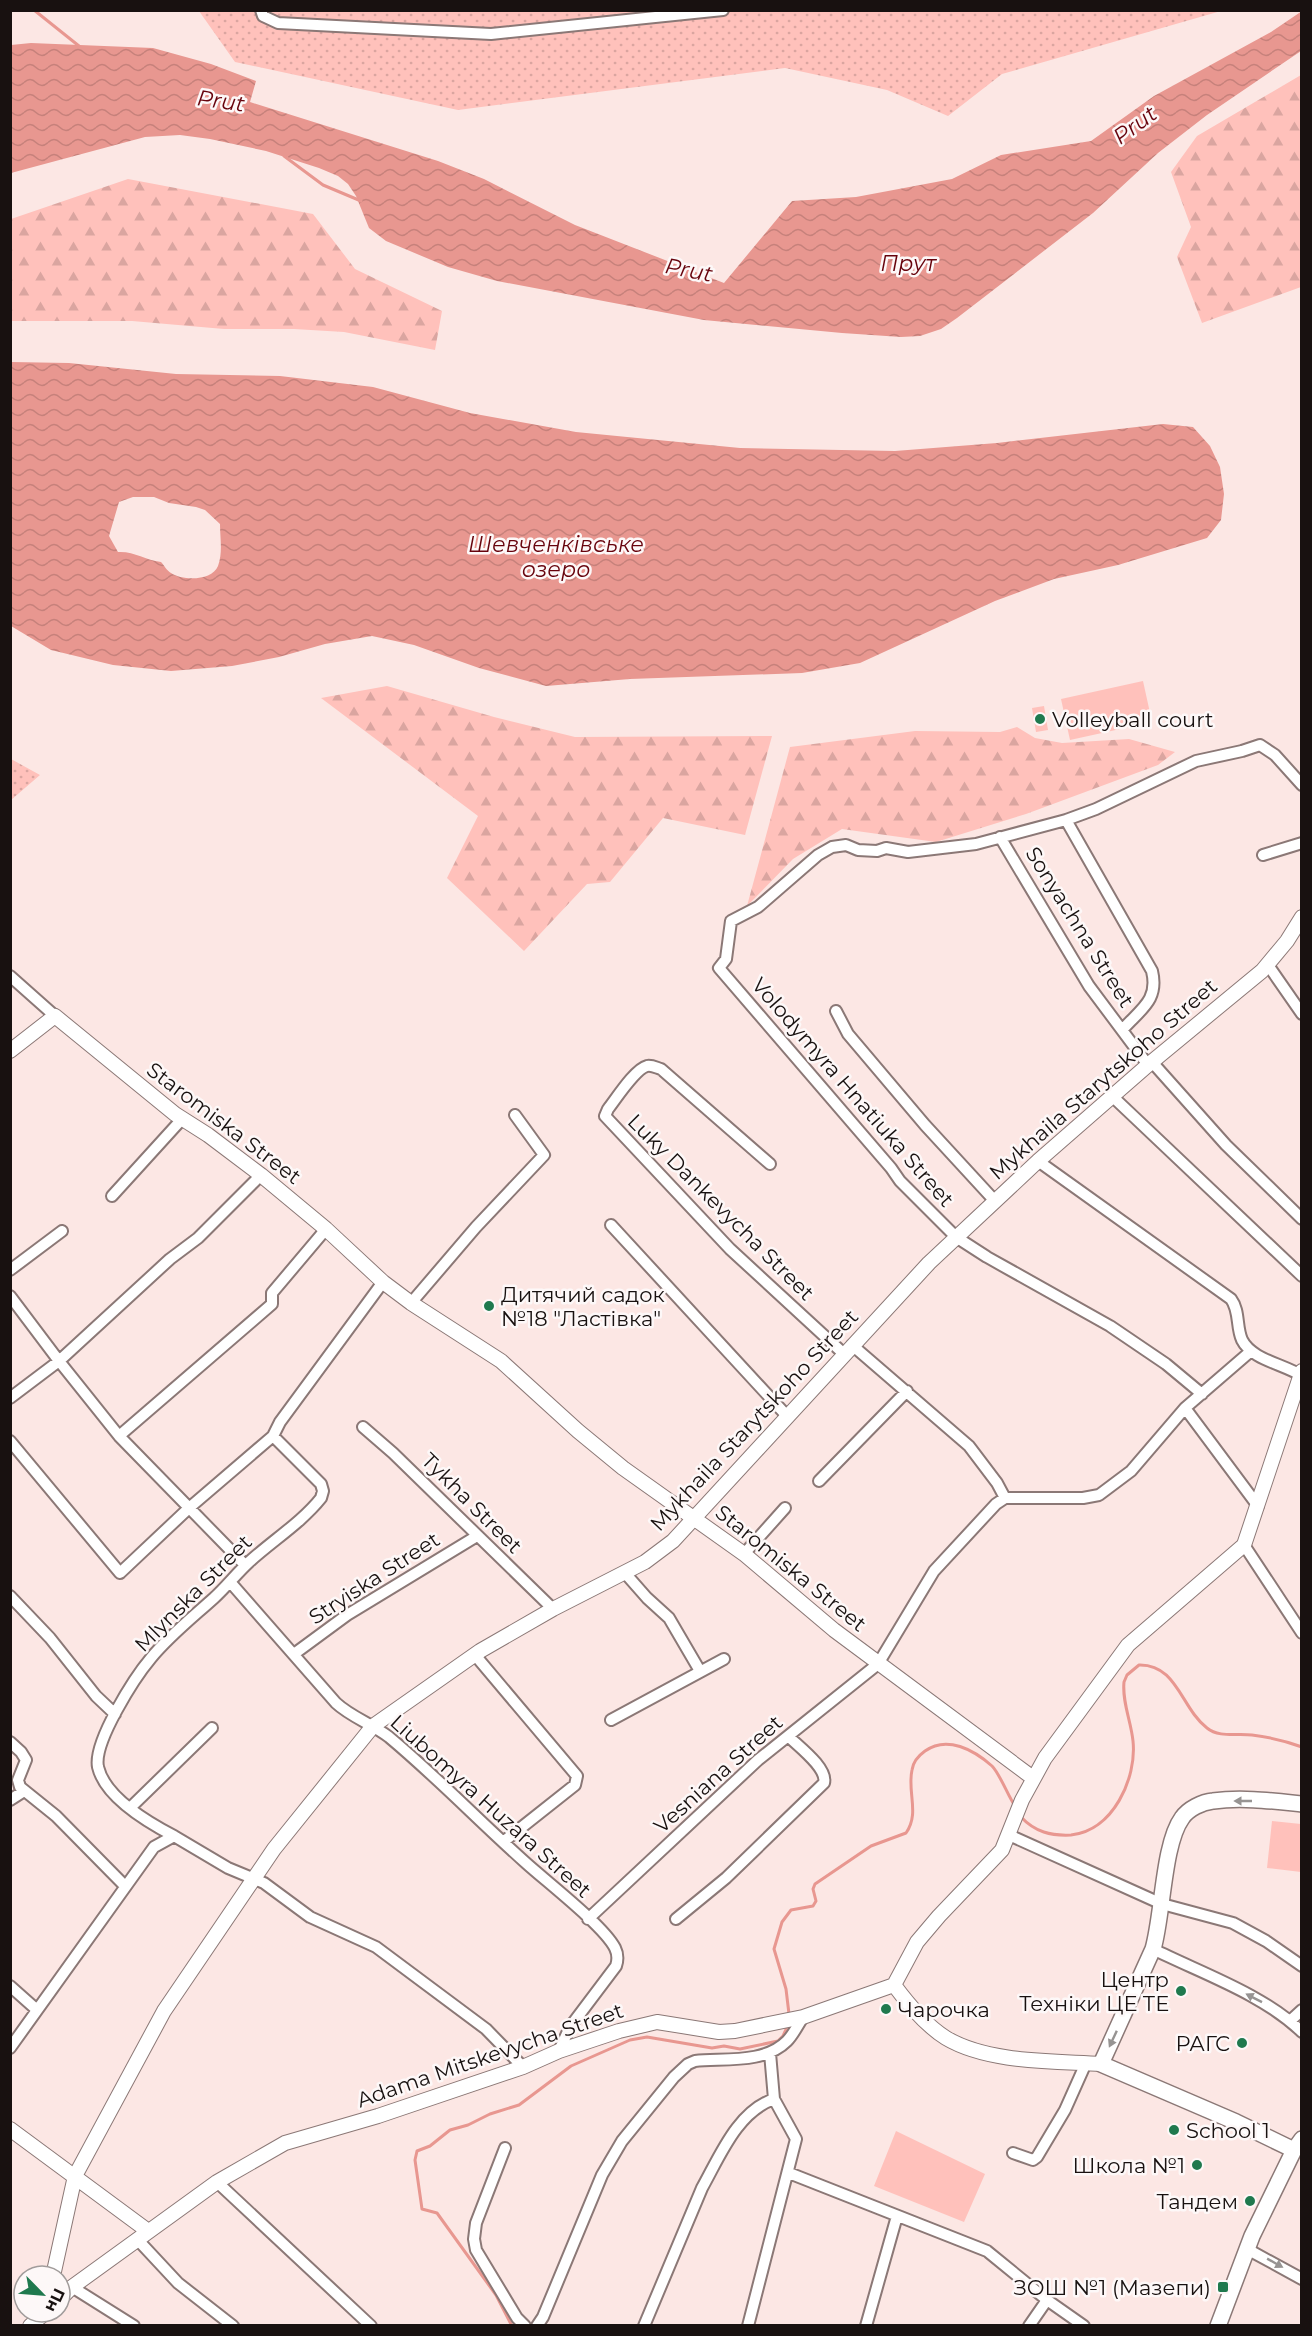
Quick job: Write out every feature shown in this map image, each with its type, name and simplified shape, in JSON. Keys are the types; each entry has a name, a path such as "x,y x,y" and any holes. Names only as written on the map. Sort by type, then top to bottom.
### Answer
{"main road":[{"path":"1218,2325 1247,2249 1298,2145 1094,2064 1153,1949 1175,1832 1182,1818 1191,1809 1212,1801 1268,1801 1302,1804"}],"street":[{"path":"261,10 263,16 278,23 491,34 723,10"},
{"path":"1000,837 1065,820 1096,808 1196,761 1260,745 1275,755 1302,785"},
{"path":"1065,820 1153,977 1155,990 1123,1029"},
{"name":"Volodymyra Hnatiuka Street","path":"1000,837 976,844 908,852 886,848 858,850 846,845 832,848 810,862 758,907 731,921 726,959 719,968 900,1181 956,1237 987,1257 1110,1326 1166,1364 1202,1394"},
{"name":"Sonyachna Street","path":"1000,837 1089,986 1112,1019 1123,1029 1150,1064 1226,1145 1302,1219"},
{"path":"1263,855 1302,843"},
{"name":"Mykhaila Starytskoho Street","path":"56,2264 75,2176 164,2011 253,1879 305,1809 368,1735 373,1726 475,1655 553,1609 626,1573 667,1546 956,1237 994,1200 1112,1096 1268,965 1302,917"},
{"path":"1268,965 1302,1014"},
{"name":"Staromiska Street","path":"10,976 55,1017 182,1119 208,1134 261,1175 326,1229 383,1282 411,1303 501,1360 614,1461 744,1554 834,1630 1033,1778"},
{"path":"836,1011 848,1034 924,1125 994,1200"},
{"path":"10,1051 55,1017"},
{"name":"Luky Dankevycha Street","path":"770,1164 661,1069 653,1066 647,1066 638,1071 605,1116 730,1249 848,1350 907,1391 969,1446 997,1483 1005,1498"},
{"path":"1112,1096 1302,1276"},
{"path":"411,1303 476,1227 544,1155 515,1115"},
{"path":"112,1196 182,1119"},
{"path":"1013,2153 1030,2160 1037,2157 1094,2064 1003,2056 970,2049 933,2028 906,2001 894,1985 917,1942 1002,1850 1022,1800 1045,1758 1128,1645 1244,1545 1301,1374 1245,1346 1239,1333 1236,1309 1231,1299 1038,1161"},
{"path":"10,1398 59,1361 171,1259 205,1232 261,1175"},
{"path":"612,1225 787,1416"},
{"path":"119,1436 272,1304 272,1293 326,1229"},
{"path":"10,1270 62,1231"},
{"path":"10,1441 120,1573 189,1508 273,1436 279,1422 383,1282"},
{"path":"10,1296 119,1436 245,1565"},
{"path":"878,1664 941,1562 988,1511 1005,1498 1083,1498 1099,1495 1131,1471 1185,1408 1251,1351"},
{"path":"819,1481 907,1391"},
{"path":"1185,1408 1258,1506"},
{"name":"Tykha Street","path":"363,1427 420,1479 553,1609"},
{"name":"Mlynska Street","path":"273,1436 321,1484 323,1493 312,1508 245,1565 231,1583 153,1656 101,1740 97,1762 104,1779 144,1820 228,1868 264,1882 310,1917 376,1947 486,2029 523,2067"},
{"path":"744,1554 784,1508"},
{"name":"Stryiska Street","path":"294,1654 355,1609 477,1536"},
{"path":"1244,1545 1302,1633"},
{"path":"626,1573 647,1598 669,1618 700,1671"},
{"name":"Liubomyra Huzara Street","path":"231,1583 320,1687 342,1708 373,1726 445,1785 503,1842 588,1919 615,1948 617,1964 570,2027 559,2051"},
{"path":"10,1596 50,1638 96,1696 115,1714"},
{"path":"475,1655 577,1776 575,1785 503,1842"},
{"path":"610,1720 724,1659"},
{"name":"Vesniana Street","path":"588,1919 758,1760 878,1664"},
{"path":"130,1808 213,1728"},
{"path":"676,1919 726,1878 824,1783 824,1774 820,1767 788,1736"},
{"path":"10,1742 26,1760 18,1780 20,1787 56,1816 125,1887"},
{"path":"10,1800 24,1791"},
{"path":"1009,1835 1162,1904 1233,1923 1266,1941 1302,1966"},
{"path":"10,2048 154,1847 174,1836"},
{"path":"1153,1949 1257,2000 1290,2020 1302,2032"},
{"name":"Adama Mitskevycha Street","path":"72,2287 217,2182 285,2143 378,2116 523,2067 559,2051 609,2034 654,2023 724,2032 803,2017 894,1985"},
{"path":"10,1986 37,2010"},
{"path":"1290,2020 1302,2010"},
{"path":"537,2325 543,2317 608,2165 626,2134 674,2077 688,2064 695,2061 770,2053 787,2041 803,2017"},
{"path":"748,2325 796,2139 774,2099 770,2053"},
{"path":"644,2325 702,2188 713,2168 747,2115 761,2104 774,2099"},
{"path":"10,2129 75,2176 142,2235 178,2283 233,2325"},
{"path":"505,2148 476,2223 475,2245 517,2318 525,2325"},
{"path":"789,2173 987,2252 1047,2300 1084,2325"},
{"path":"217,2182 371,2325"},
{"path":"866,2325 897,2216"},
{"path":"1247,2249 1302,2279"},
{"path":"72,2287 134,2325"},
{"path":"1029,2325 1047,2300"}],"green space":[{"path":"199,11 1221,11 1002,74 948,116 887,90 785,68 458,110 235,62"},
{"path":"1301,75 1301,287 1202,323 1177,257 1191,227 1171,172 1197,136"},
{"path":"128,179 313,214 355,269 442,311 435,350 344,332 224,329 132,321 11,321 11,219"},
{"path":"1143,681 1152,722 1070,740 1061,699"},
{"path":"387,686 494,717 575,737 772,736 745,835 663,818 610,882 587,884 524,951 447,878 478,816 321,698"},
{"name":"Volleyball court","path":"1044,706 1048,730 1036,732 1032,708"},
{"path":"1017,727 1035,738 1062,743 1129,739 1175,752 1158,765 1026,814 936,842 842,829 793,859 747,906 790,747 915,731 1000,732"},
{"path":"11,759 40,775 11,800"},
{"path":"1272,1821 1301,1824 1301,1872 1267,1868"},
{"path":"896,2131 985,2174 964,2222 874,2186"}],"water":[{"name":"Прут","path":"1302,11 1301,51 1207,115 1158,153 1093,213 957,318 941,329 920,336 842,333 704,320 497,281 448,267 386,241 369,228 356,196 348,184 338,176 266,151 210,139 180,135 145,137 11,173 11,45 31,43 153,48 211,64 256,81 250,102 438,161 484,179 575,225 724,283 792,201 856,197 952,179 1001,155 1091,141 1154,96 1271,32"},
{"name":"Шевченківське озеро","path":"11,362 69,363 176,374 280,376 373,387 470,413 576,432 740,448 895,451 997,443 1163,424 1193,427 1210,446 1220,467 1224,494 1221,520 1207,538 1118,565 1054,579 995,601 860,663 802,673 630,679 546,686 479,668 414,645 372,636 325,644 279,657 232,666 171,671 113,665 51,650 11,626","holes":["133,497 154,497 169,503 205,510 220,524 220,556 218,566 210,575 197,578 176,576 161,562 118,552 109,536 119,502"]}],"waterway":[{"path":"34,10 79,46"},
{"path":"284,156 323,185 361,201"},
{"path":"1021,1817 1044,1832 1071,1835 1099,1824 1110,1813 1119,1800 1131,1771 1133,1741 1124,1697 1124,1682 1127,1675 1139,1665 1152,1667 1170,1679 1198,1720 1212,1731 1264,1737 1302,1747"},
{"path":"789,2014 786,1989 774,1949 782,1922 791,1910 813,1906 816,1901 813,1889 815,1884 871,1846 906,1833 913,1810 912,1770 920,1755 933,1746 942,1744 951,1744 969,1750 992,1766 1015,1806"},
{"path":"512,2326 496,2295 437,2213 422,2209 415,2160 417,2151 430,2146 450,2130 519,2105 571,2066 630,2040 647,2037 712,2048 724,2046 740,2049 778,2041 787,2027"}],"place":[{"name":"Volleyball court","path":"1040,719"},
{"name":"Дитячий садок №18 \"Ластівка\"","path":"489,1306"},
{"name":"Центр Техніки ЦЕ ТЕ","path":"1181,1991"},
{"name":"Чарочка","path":"886,2009"},
{"name":"РАГС","path":"1242,2043"},
{"name":"School 1","path":"1174,2130"},
{"name":"Школа №1","path":"1197,2165"},
{"name":"Тандем","path":"1250,2201"},
{"name":"ЗОШ №1 (Мазепи)","path":"1223,2287"}],"water label":[{"name":"Prut","path":"221,101"},
{"name":"Prut","path":"1135,125"},
{"name":"Prut","path":"689,270"}]}
